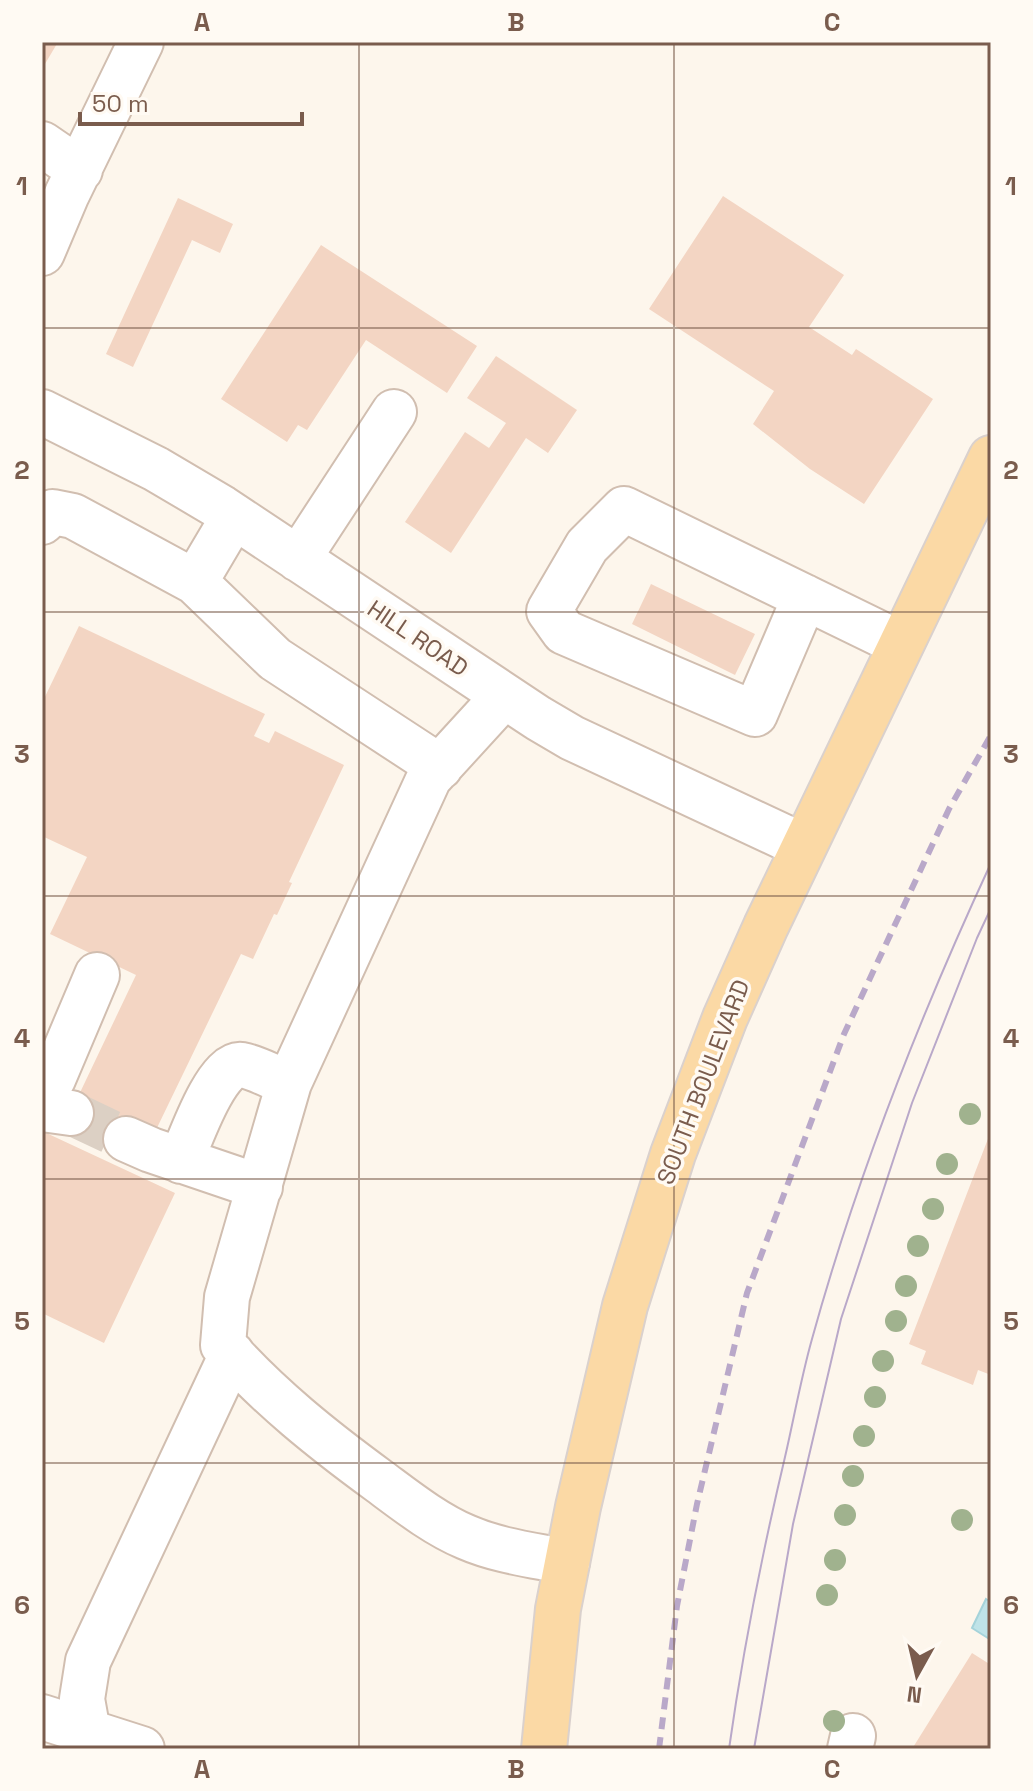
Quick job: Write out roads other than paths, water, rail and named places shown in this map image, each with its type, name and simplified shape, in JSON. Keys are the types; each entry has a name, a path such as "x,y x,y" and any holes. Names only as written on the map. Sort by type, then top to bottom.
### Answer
{"main road":[{"name":"SOUTH BOULEVARD","path":"544,1749 558,1609 567,1562 625,1306 668,1167 725,1018 803,846 991,458"}],"street":[{"path":"42,253 141,42"},
{"path":"42,144 80,170"},
{"name":"HILL ROAD","path":"42,412 156,469 234,516 572,738 803,846"},
{"path":"298,559 394,412"},
{"path":"805,597 755,714 564,632 549,611 587,546 624,509 805,597 901,644"},
{"path":"42,522 53,512 73,516 195,582 275,659 440,767"},
{"path":"195,582 234,516"},
{"path":"504,696 429,778 289,1083 227,1297 223,1345 256,1382 325,1442 415,1508 465,1537 507,1551 567,1562"},
{"path":"52,1104 53,1079 97,975"},
{"path":"181,1161 219,1078 230,1067 240,1064 289,1083"},
{"path":"126,1139 260,1187"},
{"path":"89,1740 82,1699 88,1661 232,1354"},
{"path":"42,1717 89,1740 142,1749"}],"water":[{"path":"986,1599 991,1602 991,1640 972,1628"}],"tunnel":[{"path":"71,1113 126,1139"}],"tram line":[{"path":"729,1749 769,1530 804,1368 830,1278 892,1097 939,979 991,863"},
{"path":"754,1749 793,1524 841,1319 912,1103 991,908"}],"railway":[{"path":"659,1749 677,1606 697,1504 747,1293 844,1034 949,809 991,735"}]}
